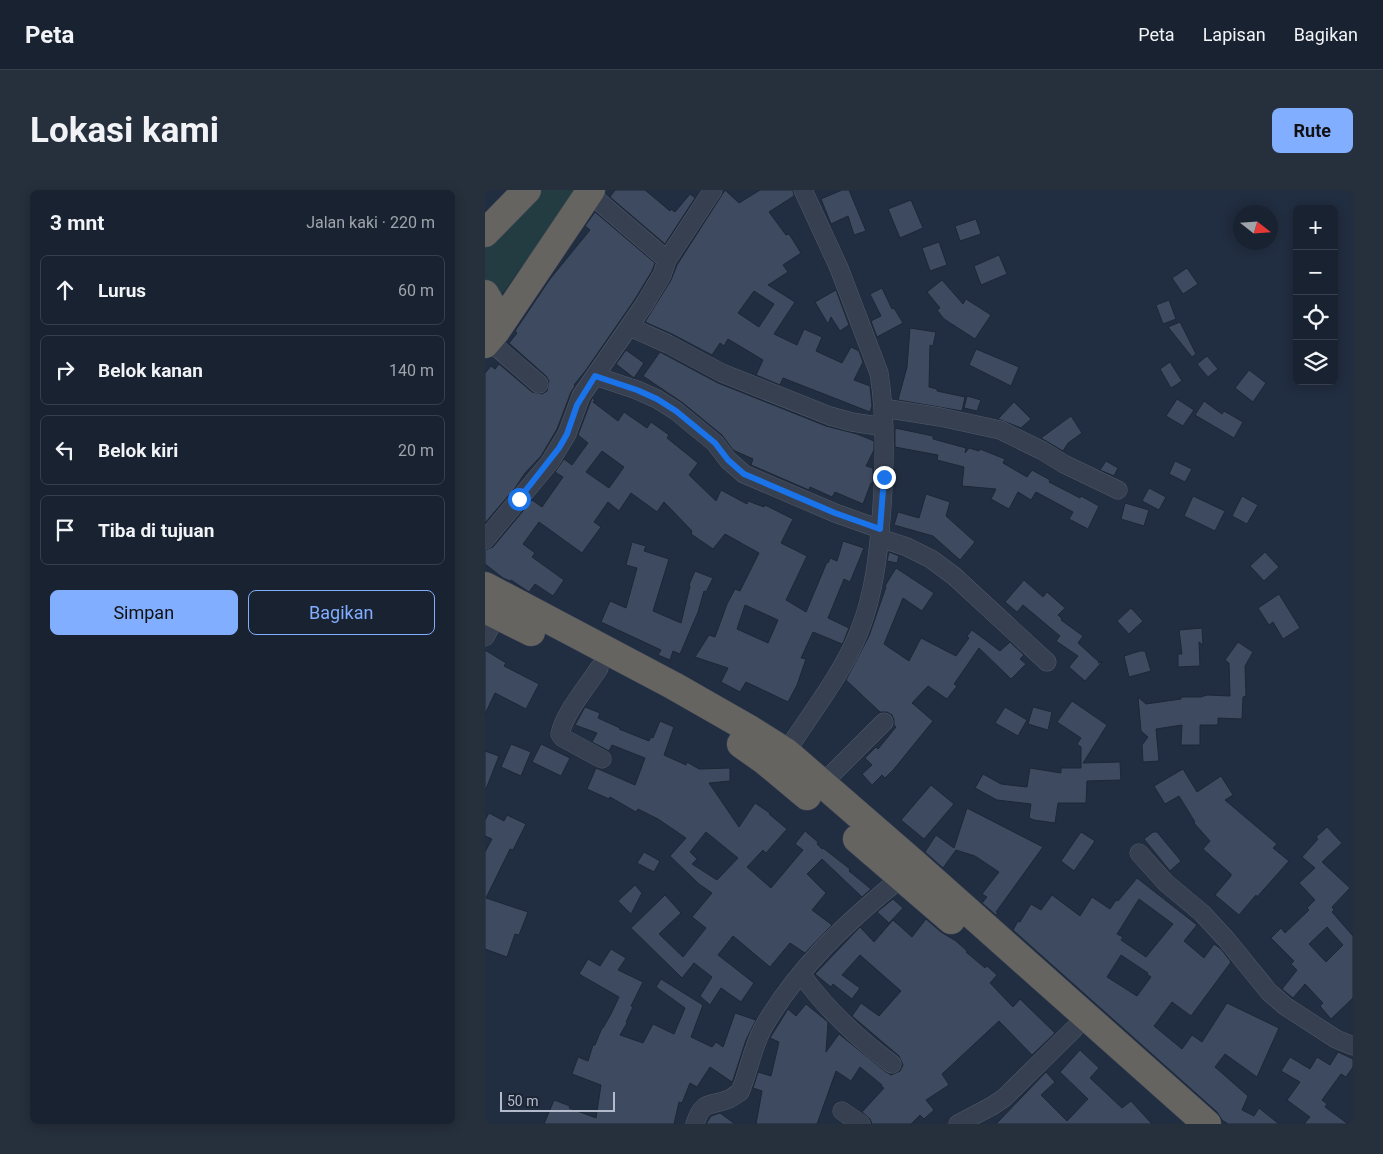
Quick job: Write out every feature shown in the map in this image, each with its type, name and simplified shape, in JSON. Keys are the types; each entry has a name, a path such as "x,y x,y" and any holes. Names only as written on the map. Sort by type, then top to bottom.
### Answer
{"highway":[{"path":"485,233 527,190"},
{"path":"489,338 590,191"},
{"path":"485,294 492,306 489,338"},
{"path":"485,586 591,657 657,698 743,745 765,761 813,800 901,878 994,945 1074,1029 1180,1124"},
{"path":"489,620 674,686 786,752 994,945 1207,1124"}],"street":[{"path":"485,540 550,462 567,434 577,405 656,286 667,260 713,190"},
{"path":"786,752 847,658 859,632 868,605 880,533 884,477 884,427 879,373 839,268 803,190"},
{"path":"590,191 667,260"},
{"path":"630,327 668,344 722,373 830,416 884,427"},
{"path":"489,338 539,384"},
{"path":"595,376 637,390 657,399 676,411 715,443 728,460 744,474 880,533 931,558 954,576 1047,662"},
{"path":"883,408 940,417 1000,430 1118,490"},
{"path":"591,657 560,734 563,738 601,759"},
{"path":"822,784 884,722"},
{"path":"1139,854 1166,884 1201,913 1226,939 1269,992 1285,1006 1336,1039 1353,1046"},
{"path":"695,1124 698,1112 705,1106 712,1102 729,1099 740,1092 754,1048 763,1028 788,989 867,906 901,878"},
{"path":"801,974 818,998 841,1023 868,1047 892,1064"},
{"path":"958,1124 993,1106 1003,1098 1074,1029"},
{"path":"842,1111 861,1124"}],"green space":[{"path":"537,190 578,190 488,313 485,306 485,243"}],"building":[{"path":"615,190 645,190 670,211 671,209 675,212 690,194 695,198 665,244 610,197"},
{"path":"725,190 739,203 760,190 793,190 794,196 769,212 786,235 789,234 801,253 783,265 788,272 768,285 795,302 774,334 797,345 804,329 822,337 816,351 842,363 851,347 859,351 863,362 854,380 870,386 872,406 870,412 783,378 780,385 756,375 763,360 728,339 724,346 720,343 712,355 645,322 671,280 677,265","holes":["754,291 774,304 759,327 738,313"]},
{"path":"842,190 849,190 866,231 854,235 848,216 831,224 821,199"},
{"path":"911,200 923,228 900,238 888,209"},
{"path":"595,212 655,263 635,299 574,385 557,429 541,456 485,523 485,373 491,366 495,369 499,364 532,392 542,394 547,391 549,381 546,376 509,343 550,279 590,230 585,226"},
{"path":"976,219 981,234 960,241 955,226"},
{"path":"939,242 947,265 930,271 922,248"},
{"path":"999,255 1007,274 981,285 974,266"},
{"path":"1187,268 1198,284 1183,294 1172,278"},
{"path":"942,280 963,304 966,299 991,315 975,339 944,319 937,310 940,308 927,292"},
{"path":"882,288 892,309 894,308 903,323 877,337 871,321 881,316 870,294"},
{"path":"836,290 849,325 840,331 831,317 828,324 815,302"},
{"path":"1169,300 1176,319 1163,324 1156,305"},
{"path":"1180,322 1196,354 1192,357 1168,327"},
{"path":"910,328 936,332 933,346 930,345 929,387 937,389 937,391 965,397 962,411 898,400 907,367"},
{"path":"976,349 1019,367 1011,386 969,365"},
{"path":"626,350 644,363 634,378 616,364"},
{"path":"660,352 718,383 826,426 857,434 874,441 874,450 866,466 873,468 873,483 871,483 863,504 835,492 832,497 810,487 809,490 751,465 753,459 733,450 722,435 683,403 643,376"},
{"path":"1207,356 1218,369 1208,377 1197,364"},
{"path":"1170,362 1182,381 1171,388 1160,369"},
{"path":"1249,370 1266,383 1253,402 1235,388"},
{"path":"967,396 981,400 977,411 964,408"},
{"path":"592,398 595,400 593,402 618,421 624,412 647,428 651,422 669,435 667,438 698,463 689,475 716,501 721,490 747,504 748,501 764,507 765,505 793,519 781,543 807,556 786,600 806,612 827,562 830,558 837,561 843,541 864,548 850,582 844,579 828,618 849,628 843,643 813,632 801,658 806,659 797,685 788,702 746,682 740,692 721,682 728,668 695,657 709,635 715,637 727,604 735,589 740,591 759,553 725,534 713,549 691,534 692,531 664,502 657,512 631,493 619,511 608,502 594,522 601,527 582,553 539,522 523,544 535,553 532,557 564,580 553,596 535,584 529,592 511,580 503,578 485,564 485,550 493,547 532,500 542,507 563,477 555,472 564,459 572,465 588,443 578,435","holes":["602,451 624,467 609,488 586,472","745,605 778,620 768,643 737,629"]},
{"path":"1177,399 1194,410 1183,426 1166,416"},
{"path":"1204,401 1222,414 1224,411 1243,422 1234,438 1195,415"},
{"path":"1014,402 1031,419 1021,428 998,419"},
{"path":"1071,416 1082,433 1068,443 1063,451 1041,438"},
{"path":"895,428 933,436 933,439 966,448 965,453 969,448 979,451 980,449 1005,459 1003,463 1027,477 1032,470 1050,480 1049,482 1099,506 1088,529 1069,519 1073,512 1036,492 1031,500 1018,492 1009,509 991,499 996,489 962,486 964,467 937,460 938,455 895,447"},
{"path":"1106,461 1118,468 1114,476 1100,470"},
{"path":"1175,461 1192,469 1185,482 1169,474"},
{"path":"1149,488 1166,497 1159,510 1142,501"},
{"path":"926,494 950,502 946,516 975,542 960,560 933,536 894,525 898,512 919,518"},
{"path":"1193,496 1225,511 1215,531 1184,516"},
{"path":"1242,496 1258,505 1247,524 1232,516"},
{"path":"1125,503 1149,510 1144,526 1121,519"},
{"path":"632,542 646,546 644,551 669,559 653,611 681,623 689,585 695,571 713,578 706,592 704,591 698,612 680,654 673,651 670,660 658,655 661,650 601,622 610,601 626,608 637,568 626,565"},
{"path":"889,552 899,556 897,563 887,561"},
{"path":"1265,552 1279,567 1264,581 1250,566"},
{"path":"896,568 934,593 922,611 903,598 884,644 909,661 921,638 956,656 969,638 967,636 972,630 1000,651 1010,642 1024,655 1020,659 1026,664 1011,679 979,648 954,684 957,686 947,699 928,686 912,703 933,721 894,769 885,778 882,775 872,785 862,774 872,765 865,758 876,747 878,749 896,727 892,715 887,712 880,712 846,680 869,636 885,586"},
{"path":"1024,580 1043,597 1047,592 1065,608 1058,615 1061,620 1083,636 1078,643 1098,663 1102,662 1085,681 1069,667 1078,656 1056,641 1060,636 1023,605 1017,612 1005,602"},
{"path":"1279,594 1300,628 1283,639 1273,622 1269,625 1258,608"},
{"path":"1131,608 1143,621 1129,634 1117,621"},
{"path":"1202,628 1203,645 1199,642 1200,666 1178,667 1178,654 1182,654 1179,630"},
{"path":"1238,642 1253,652 1245,666 1246,696 1243,697 1242,719 1218,718 1218,725 1200,725 1200,745 1181,745 1182,725 1156,729 1159,761 1143,762 1142,745 1148,737 1141,731 1138,697 1146,704 1181,699 1181,697 1230,696 1229,663 1225,660"},
{"path":"485,650 506,663 504,666 539,684 526,709 495,693 485,714"},
{"path":"1145,651 1151,671 1129,677 1124,656"},
{"path":"1072,701 1107,725 1083,763 1120,762 1121,780 1087,781 1086,803 1058,803 1055,823 1029,818 1031,804 997,800 975,788 983,774 1001,784 1027,787 1030,768 1061,773 1061,768 1081,768 1081,747 1077,744 1081,738 1057,722"},
{"path":"585,707 600,713 598,718 649,741 651,737 653,738 660,721 674,727 664,755 686,765 687,762 699,769 730,768 730,781 709,783 739,827 755,803 770,813 787,829 766,853 763,850 747,867 771,888 803,850 795,844 805,831 818,842 817,844 822,849 850,869 849,871 871,889 862,897 822,859 807,874 826,893 812,910 832,925 805,953 790,943 770,967 733,936 718,955 754,983 741,1002 721,988 710,1005 700,996 712,977 694,963 682,978 631,928 665,895 681,913 659,934 683,957 706,928 692,917 712,893 699,884 670,856 686,838 658,819 638,809 636,812 610,797 609,799 587,789 596,768 635,785 645,758 612,745 609,751 592,742 597,733 575,725","holes":["706,832 738,858 717,880 692,864 697,859 690,852"]},
{"path":"1005,707 1027,720 1018,736 995,723"},
{"path":"1033,707 1052,712 1048,730 1028,724"},
{"path":"511,744 531,752 521,776 501,767"},
{"path":"541,744 570,758 561,776 532,762"},
{"path":"485,751 499,756 486,789 485,789"},
{"path":"1183,769 1197,792 1221,776 1233,795 1225,800 1277,844 1273,848 1289,861 1239,915 1215,895 1231,874 1203,849 1210,841 1194,823 1179,796 1165,804 1154,786"},
{"path":"931,785 954,804 924,839 901,820"},
{"path":"967,808 1043,847 996,912 998,913 996,915 982,903 987,897 982,894 999,872 975,856 956,850 943,868 925,852 936,835 954,848"},
{"path":"489,813 504,821 507,815 526,824 513,850 510,849 486,898 528,912 519,935 515,934 507,957 485,949 485,852 492,839 485,836 485,820"},
{"path":"1327,827 1342,843 1322,862 1350,888 1332,907 1334,910 1332,912 1353,936 1353,998 1331,1019 1320,1006 1323,1003 1305,984 1293,998 1282,989 1297,970 1291,964 1294,961 1271,938 1281,928 1285,933 1309,910 1307,908 1315,900 1299,883 1315,868 1302,857 1318,839 1316,837","holes":["1327,927 1343,945 1326,962 1309,944"]},
{"path":"1081,832 1095,841 1074,871 1061,861"},
{"path":"1153,832 1157,832 1181,861 1170,871 1144,839"},
{"path":"644,852 660,861 654,872 637,863"},
{"path":"1137,878 1197,925 1184,941 1204,958 1214,944 1221,949 1231,962 1191,1016 1172,1002 1154,1026 1182,1049 1192,1035 1202,1042 1227,1003 1279,1028 1257,1077 1225,1054 1215,1067 1248,1096 1242,1110 1254,1116 1259,1108 1279,1124 1228,1124 1222,1120 1217,1112 1013,930 1031,904 1041,910 1052,895 1080,916 1092,897 1110,909 1116,900 1118,901","holes":["1139,899 1173,924 1146,957 1121,940 1123,937 1117,934","1121,955 1151,977 1137,996 1107,977"]},
{"path":"635,885 642,893 631,914 618,901"},
{"path":"893,899 903,908 889,923 877,912"},
{"path":"926,919 941,932 956,941 985,968 987,966 997,975 990,983 1013,1007 1020,999 1055,1033 1032,1055 999,1021 942,1074 949,1085 926,1100 934,1110 924,1119 920,1115 911,1124 872,1124 870,1119 862,1112 884,1088 860,1067 851,1081 836,1071 817,1124 756,1124 762,1091 753,1088 758,1072 771,1076 779,1042 770,1038 788,1009 796,1016 806,1004 828,1022 826,1052 839,1034 886,1072 891,1075 900,1071 903,1065 899,1056 852,1016 861,1003 879,1016 901,991 860,955 842,975 860,988 852,999 833,984 831,987 815,974 860,927 874,942 893,920 912,937"},
{"path":"611,949 626,958 618,970 643,982 631,1006 633,1007 627,1023 620,1035 643,1043 653,1024 674,1034 685,1008 656,987 661,979 703,1005 691,1037 712,1047 716,1042 723,1047 735,1013 756,1020 746,1040 732,1082 710,1067 697,1087 690,1083 682,1103 679,1102 674,1124 544,1124 554,1100 596,1118 601,1085 572,1074 578,1057 588,1061 593,1045 595,1045 619,997 579,974 588,959 600,966"},
{"path":"1080,1050 1099,1068 1090,1078 1122,1108 1131,1101 1152,1124 996,1124 1046,1072 1055,1082 1041,1095 1067,1121 1088,1099 1060,1072"},
{"path":"1338,1052 1353,1059 1353,1067 1346,1077 1341,1074 1322,1100 1327,1104 1325,1107 1348,1124 1304,1124 1310,1117 1287,1100 1300,1082 1281,1071 1290,1057 1310,1069 1317,1057 1330,1065"},
{"path":"720,1113 735,1124 706,1124 711,1116"}],"route":[{"path":"519,499 550,462 559,448 567,434 581,396 595,376 637,390 657,399 676,411 715,443 728,460 744,474 835,513 880,529 884,477"}]}
